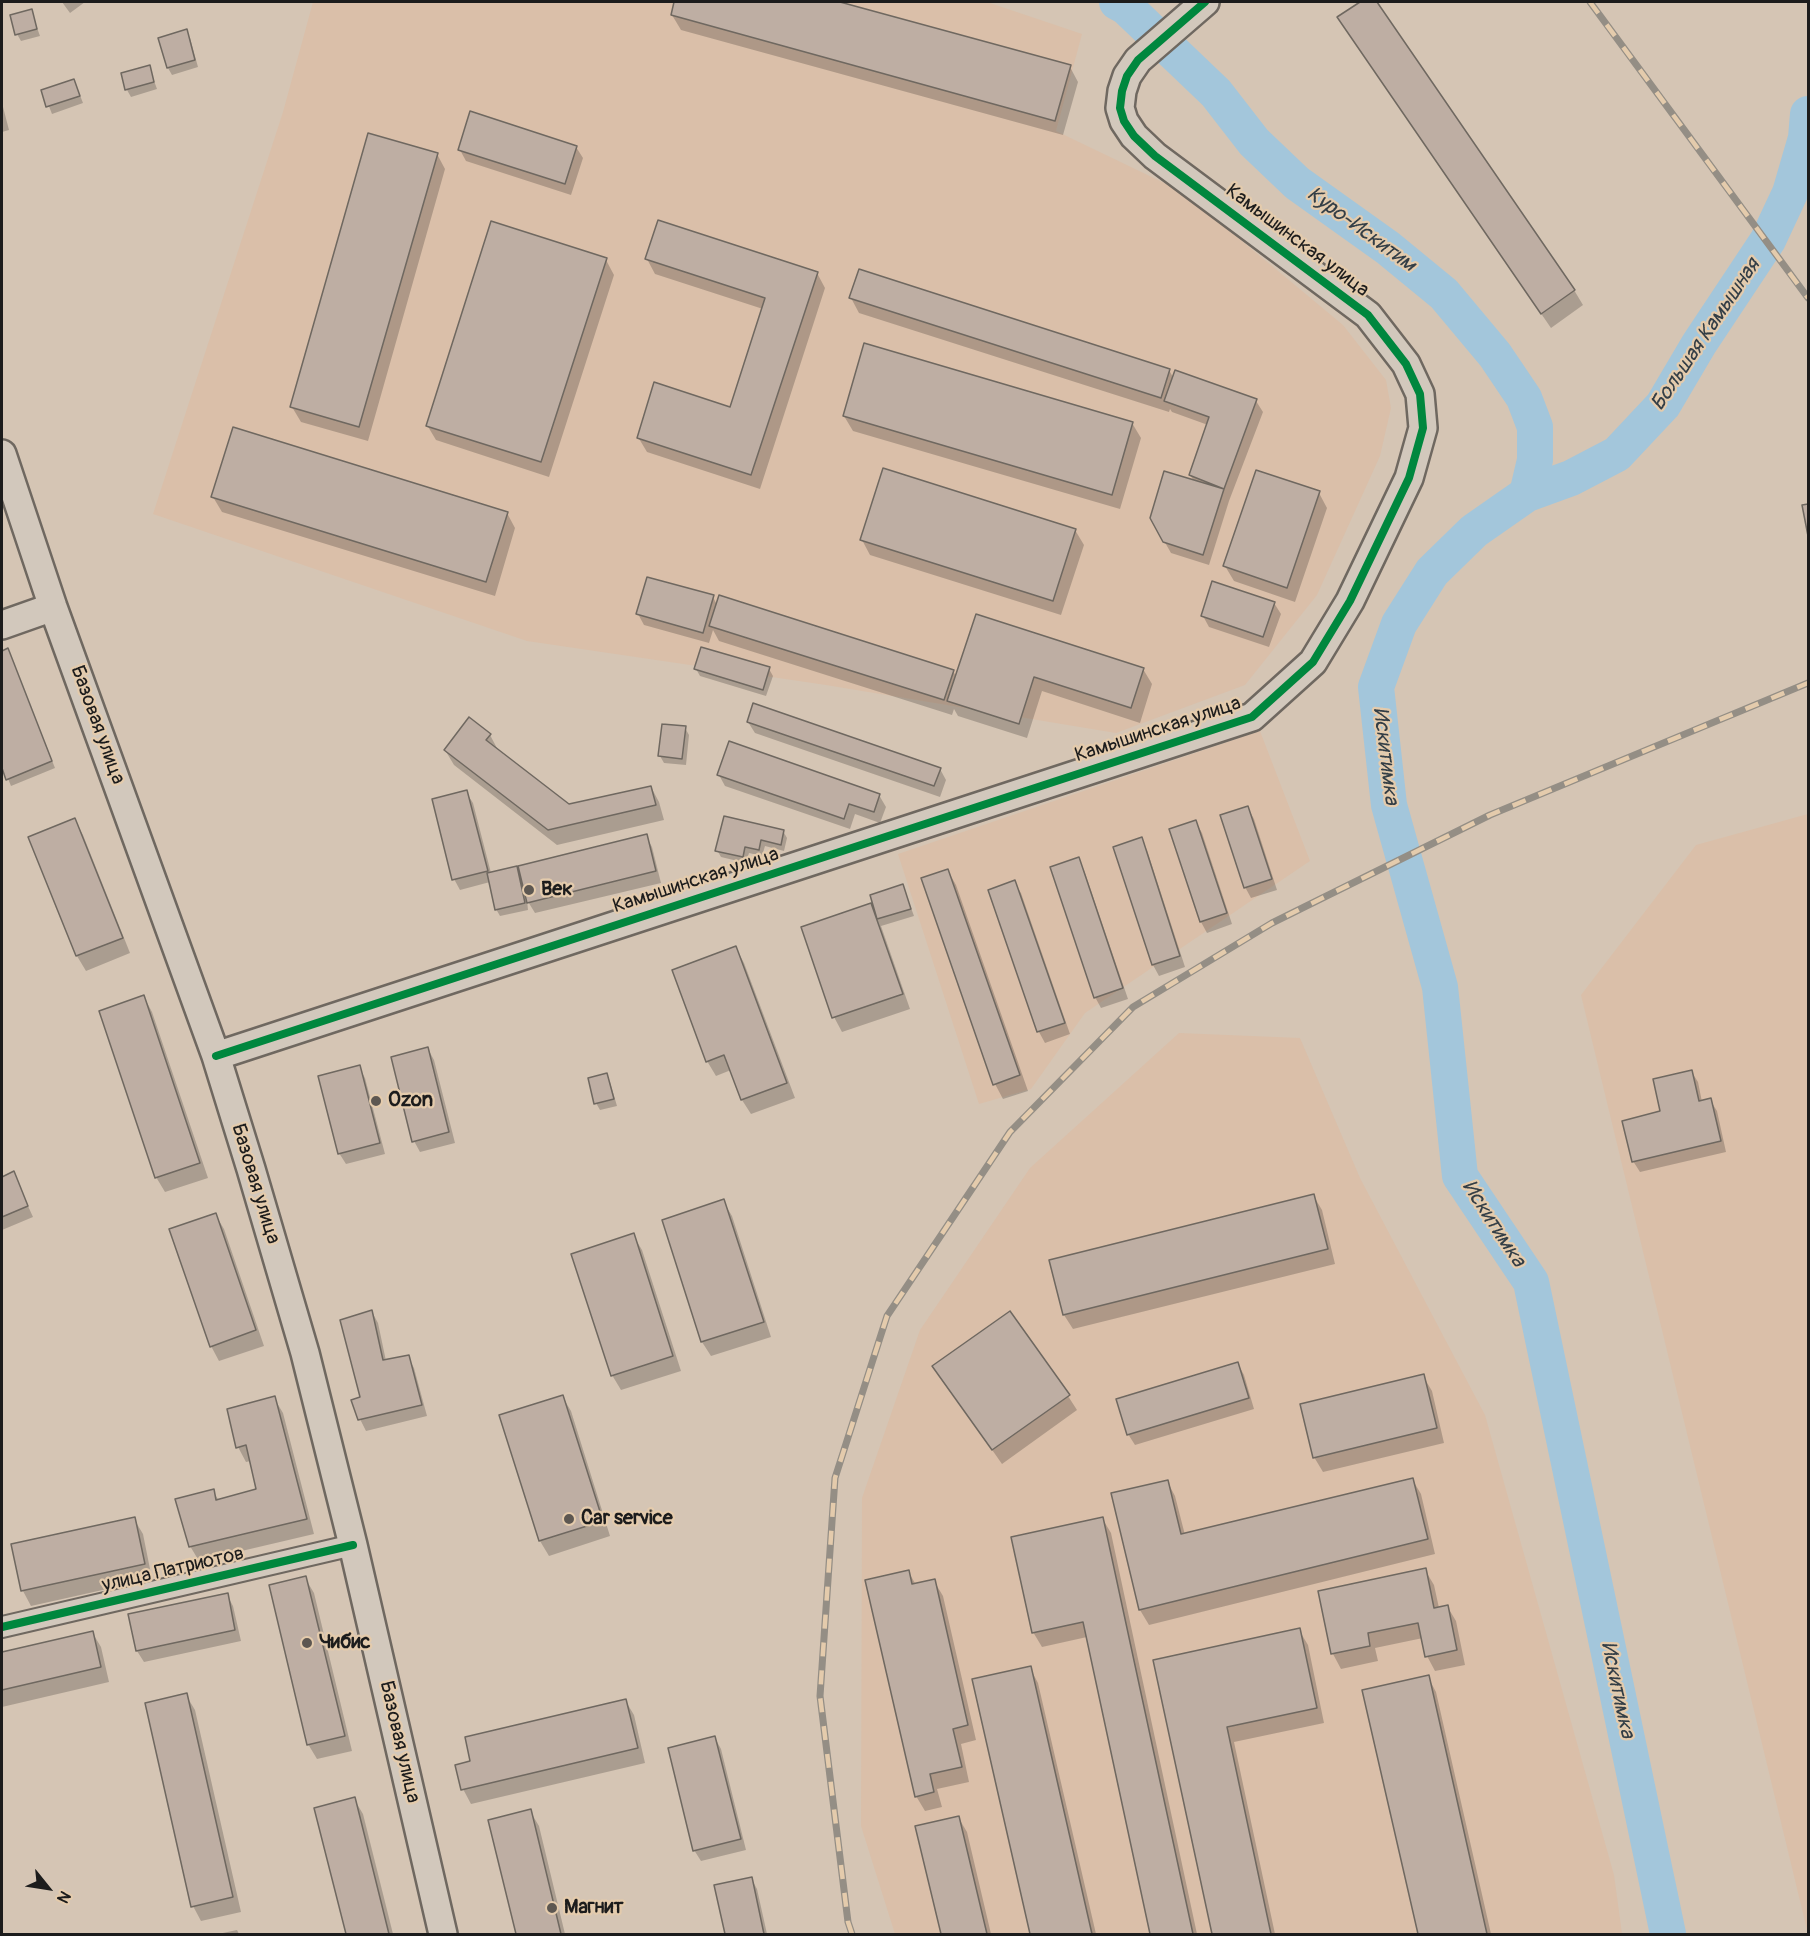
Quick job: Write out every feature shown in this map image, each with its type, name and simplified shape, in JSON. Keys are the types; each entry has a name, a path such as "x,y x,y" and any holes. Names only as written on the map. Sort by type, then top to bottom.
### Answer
{"street":[{"name":"Камышинская улица","path":"216,1056 1252,717 1313,662 1350,601 1409,478 1423,428 1420,394 1406,364 1368,315 1155,156 1134,136 1124,121 1120,108 1122,90 1127,76 1138,60 1196,10"},
{"name":"Базовая улица","path":"2,454 53,607 216,1056 305,1353 353,1545 443,1935"},
{"path":"2,625 53,607"},
{"name":"улица Патриотов","path":"2,1626 353,1545"}],"shaded area":[{"path":"313,2 987,2 1082,34 1056,131 1183,192 1343,325 1386,380 1391,408 1380,456 1317,595 1245,685 1116,733 826,685 527,641 153,514 283,112"},
{"path":"1260,731 1310,861 1085,1013 1031,1089 979,1104 898,854"},
{"path":"1808,814 1808,1934 1581,995 1696,845"},
{"path":"1179,1033 1300,1038 1360,1178 1485,1415 1614,1875 1622,1934 895,1934 861,1826 862,1498 920,1330 1030,1168"}],"building":[{"path":"674,2 840,2 1071,65 1055,121 671,15"},
{"path":"1360,2 1377,2 1575,290 1541,314 1337,17"},
{"path":"32,9 37,29 15,35 10,15"},
{"path":"187,29 195,60 167,68 158,38"},
{"path":"150,65 154,82 125,90 121,73"},
{"path":"74,79 80,96 46,107 41,90"},
{"path":"470,111 577,146 565,184 458,150"},
{"path":"368,133 438,153 359,427 290,407"},
{"path":"658,220 818,272 751,475 637,438 654,382 730,407 765,298 645,259"},
{"path":"491,221 607,258 541,462 426,426"},
{"path":"859,269 1170,369 1161,398 849,298"},
{"path":"864,343 1133,422 1112,495 843,416"},
{"path":"1175,370 1257,399 1224,489 1189,475 1209,417 1164,401"},
{"path":"233,427 508,512 486,582 211,497"},
{"path":"883,468 1076,529 1053,601 860,540"},
{"path":"1256,470 1320,491 1287,588 1223,566"},
{"path":"1164,471 1224,489 1203,555 1163,542 1150,518"},
{"path":"1808,504 1808,536 1802,505"},
{"path":"647,577 714,595 703,633 636,614"},
{"path":"1212,581 1275,602 1263,637 1201,616"},
{"path":"719,595 954,670 944,700 709,626"},
{"path":"976,614 1144,668 1131,708 1034,677 1019,724 947,701"},
{"path":"701,647 770,667 763,690 694,669"},
{"path":"8,648 52,761 6,780 2,768 2,651"},
{"path":"753,703 941,768 934,786 747,722"},
{"path":"469,717 491,734 486,740 569,804 651,786 656,805 548,830 444,750"},
{"path":"662,724 686,726 682,759 658,756"},
{"path":"729,741 880,794 874,812 849,804 844,819 717,775"},
{"path":"467,790 488,871 452,880 432,799"},
{"path":"1248,806 1272,879 1244,888 1220,815"},
{"path":"724,816 784,830 781,845 761,840 759,850 745,847 743,857 715,851"},
{"path":"75,818 123,938 76,956 28,837"},
{"path":"1196,820 1227,913 1200,922 1169,829"},
{"path":"647,834 656,871 527,903 518,866"},
{"path":"1142,837 1180,956 1152,965 1113,847"},
{"path":"1079,857 1123,988 1094,998 1050,867"},
{"path":"517,866 525,903 495,910 487,873"},
{"path":"948,869 1020,1075 993,1085 921,878"},
{"path":"1015,880 1065,1023 1037,1032 988,890"},
{"path":"903,884 911,909 877,919 870,895"},
{"path":"871,903 903,994 832,1018 801,927"},
{"path":"736,946 787,1083 741,1100 724,1055 706,1062 672,970"},
{"path":"144,995 200,1163 155,1178 99,1011"},
{"path":"428,1047 449,1132 412,1142 391,1057"},
{"path":"360,1065 380,1143 338,1154 318,1076"},
{"path":"1692,1070 1699,1101 1711,1098 1721,1141 1632,1162 1622,1121 1660,1111 1653,1079"},
{"path":"607,1073 614,1099 594,1104 588,1078"},
{"path":"14,1171 28,1206 2,1217 2,1177"},
{"path":"1314,1194 1328,1249 1063,1315 1049,1260"},
{"path":"724,1199 764,1322 701,1342 662,1220"},
{"path":"216,1213 256,1330 210,1347 169,1229"},
{"path":"634,1233 673,1356 611,1376 571,1254"},
{"path":"372,1310 383,1360 409,1355 422,1405 358,1420 351,1400 360,1397 340,1320"},
{"path":"1010,1311 1070,1395 992,1450 932,1366"},
{"path":"1238,1362 1249,1398 1127,1435 1116,1399"},
{"path":"1424,1374 1437,1428 1313,1458 1300,1404"},
{"path":"563,1395 603,1521 539,1541 499,1415"},
{"path":"275,1396 307,1519 189,1547 175,1499 214,1489 216,1500 256,1489 246,1445 236,1448 227,1409"},
{"path":"1413,1478 1428,1539 1139,1610 1111,1493 1168,1480 1181,1534"},
{"path":"135,1517 145,1564 21,1591 11,1544"},
{"path":"1103,1517 1193,1934 1150,1934 1083,1622 1032,1633 1011,1537"},
{"path":"1426,1568 1434,1608 1448,1605 1457,1650 1425,1657 1418,1623 1368,1633 1370,1646 1331,1654 1318,1591"},
{"path":"909,1570 912,1584 935,1579 968,1725 953,1729 962,1767 930,1774 934,1792 915,1797 865,1580"},
{"path":"306,1576 345,1736 307,1745 269,1585"},
{"path":"228,1593 235,1630 136,1651 128,1614"},
{"path":"1300,1628 1317,1708 1227,1727 1271,1934 1212,1934 1153,1660"},
{"path":"93,1631 101,1667 2,1690 2,1652"},
{"path":"1031,1666 1092,1934 1030,1934 972,1679"},
{"path":"1429,1675 1487,1934 1418,1934 1362,1690"},
{"path":"187,1693 233,1897 191,1907 145,1703"},
{"path":"626,1699 638,1748 461,1790 455,1765 470,1761 465,1737"},
{"path":"715,1736 741,1839 693,1851 668,1748"},
{"path":"355,1797 389,1934 346,1934 314,1808"},
{"path":"531,1809 561,1934 516,1934 488,1820"},
{"path":"959,1816 987,1934 941,1934 915,1826"},
{"path":"752,1877 764,1934 725,1934 714,1885"}],"waterway":[{"name":"Куро-Искитим","path":"1117,2 1126,7 1216,93 1254,142 1297,183 1388,248 1444,294 1495,355 1524,398 1535,427 1535,460 1527,494"},
{"name":"Искитимка","path":"1668,1934 1531,1282 1460,1176 1440,987 1389,805 1376,687 1399,624 1432,572 1474,531 1527,494 1571,478 1617,454 1663,405 1699,344 1768,240 1790,193 1806,138 1808,114"}],"railway":[{"path":"1590,2 1808,298"},
{"path":"852,1934 848,1922 820,1696 835,1478 887,1316 1010,1132 1133,1007 1272,923 1490,815 1808,683"}],"cycle path":[{"path":"216,1056 1252,717 1313,662 1350,601 1409,478 1423,428 1420,394 1406,364 1368,315 1155,156 1134,136 1124,121 1120,108 1127,76 1138,60 1205,2"},
{"path":"2,1627 353,1545"}],"place":[{"name":"Век","path":"529,890"},
{"name":"Ozon","path":"376,1101"},
{"name":"Car service","path":"569,1519"},
{"name":"Чибис","path":"307,1643"},
{"name":"Магнит","path":"552,1908"}],"water label":[{"name":"Большая Камышная","path":"1706,335"}]}
